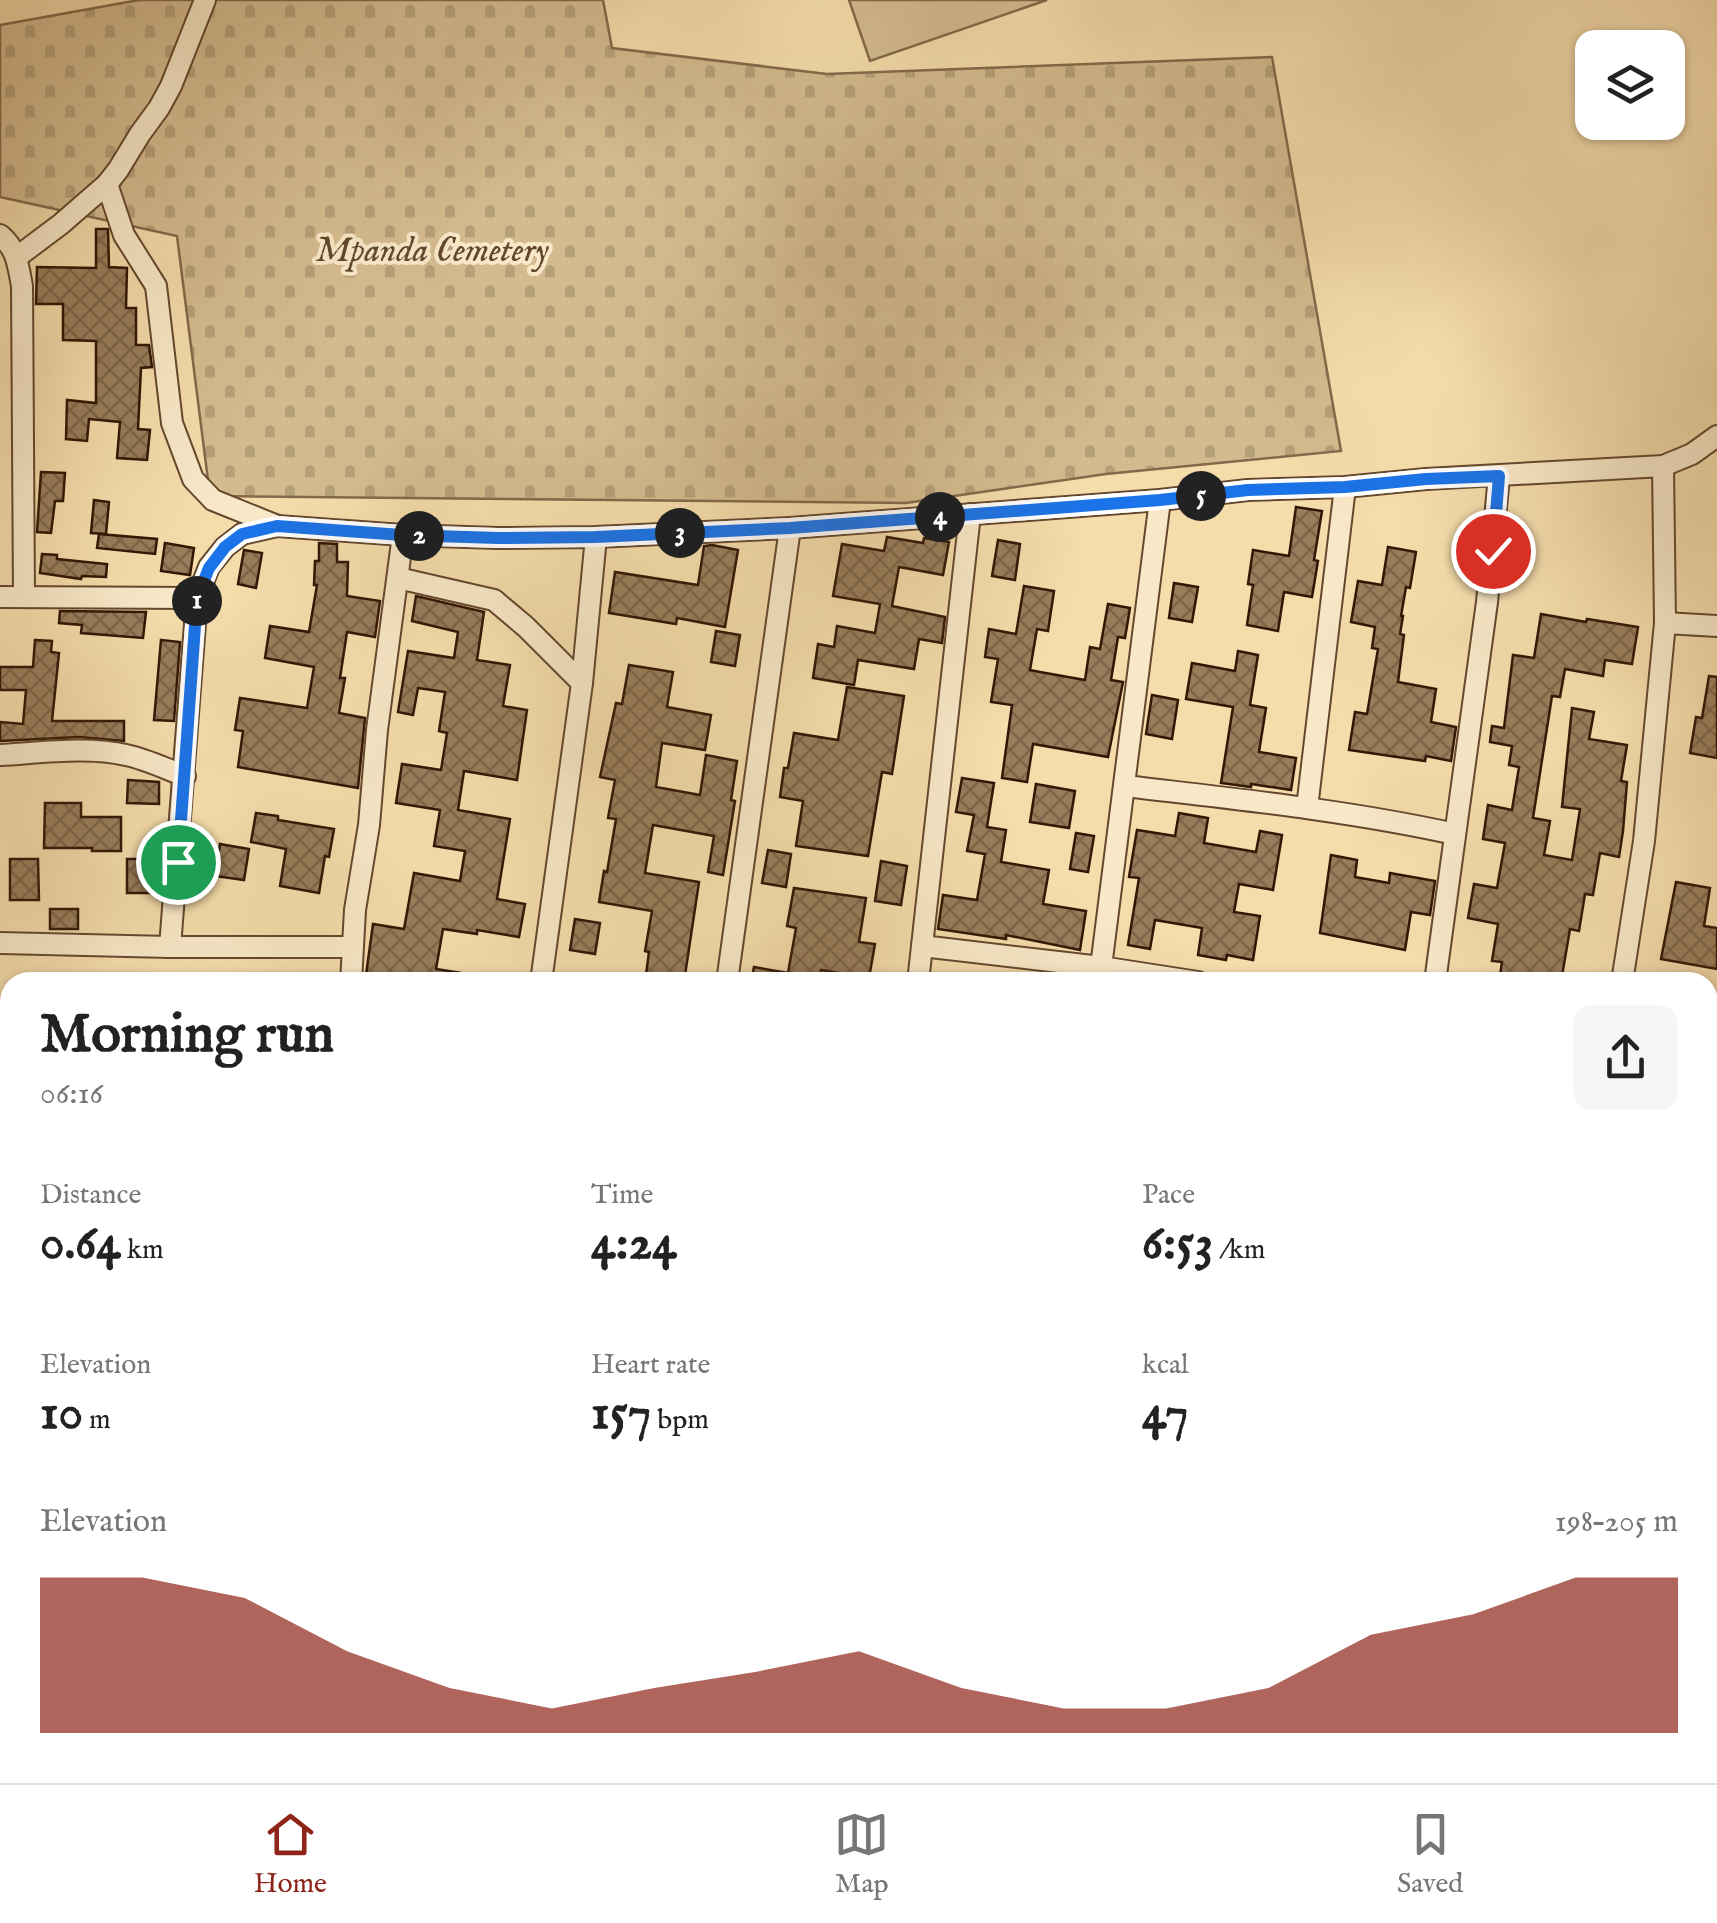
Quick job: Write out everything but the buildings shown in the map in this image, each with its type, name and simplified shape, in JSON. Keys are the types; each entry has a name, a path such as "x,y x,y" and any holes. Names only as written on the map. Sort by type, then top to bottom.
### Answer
{"street":[{"path":"17,257 107,184 159,108 205,0"},
{"path":"107,184 124,235 156,286 172,422 194,478 213,500 277,526"},
{"path":"0,235 17,257 22,286 24,598"},
{"path":"170,947 197,598 209,568 225,547 242,534 277,526 498,538 790,528 1248,490 1663,466 1692,454 1717,436"},
{"path":"1624,972 1644,840 1665,623 1663,466"},
{"path":"1435,972 1487,602 1499,476"},
{"path":"1307,808 1345,487"},
{"path":"1101,967 1160,500"},
{"path":"919,972 970,514"},
{"path":"728,972 790,528"},
{"path":"350,972 402,535"},
{"path":"543,972 582,683 596,537"},
{"path":"398,578 494,600 582,683"},
{"path":"0,598 197,598"},
{"path":"1665,623 1717,626"},
{"path":"0,755 110,752 185,776"},
{"path":"1125,786 1391,820 1456,834"},
{"path":"0,943 351,947"},
{"path":"922,946 1133,972"}],"green space":[{"name":"Mpanda Cemetery","path":"139,0 603,0 612,48 827,74 1272,57 1341,451 1106,474 906,503 210,496 177,236 0,197 0,25"},
{"path":"849,0 1047,0 870,61"}],"route":[{"path":"178,862 197,598 209,568 225,547 242,534 277,526 402,535 596,537 790,528 1248,490 1499,476 1493,551"}]}
